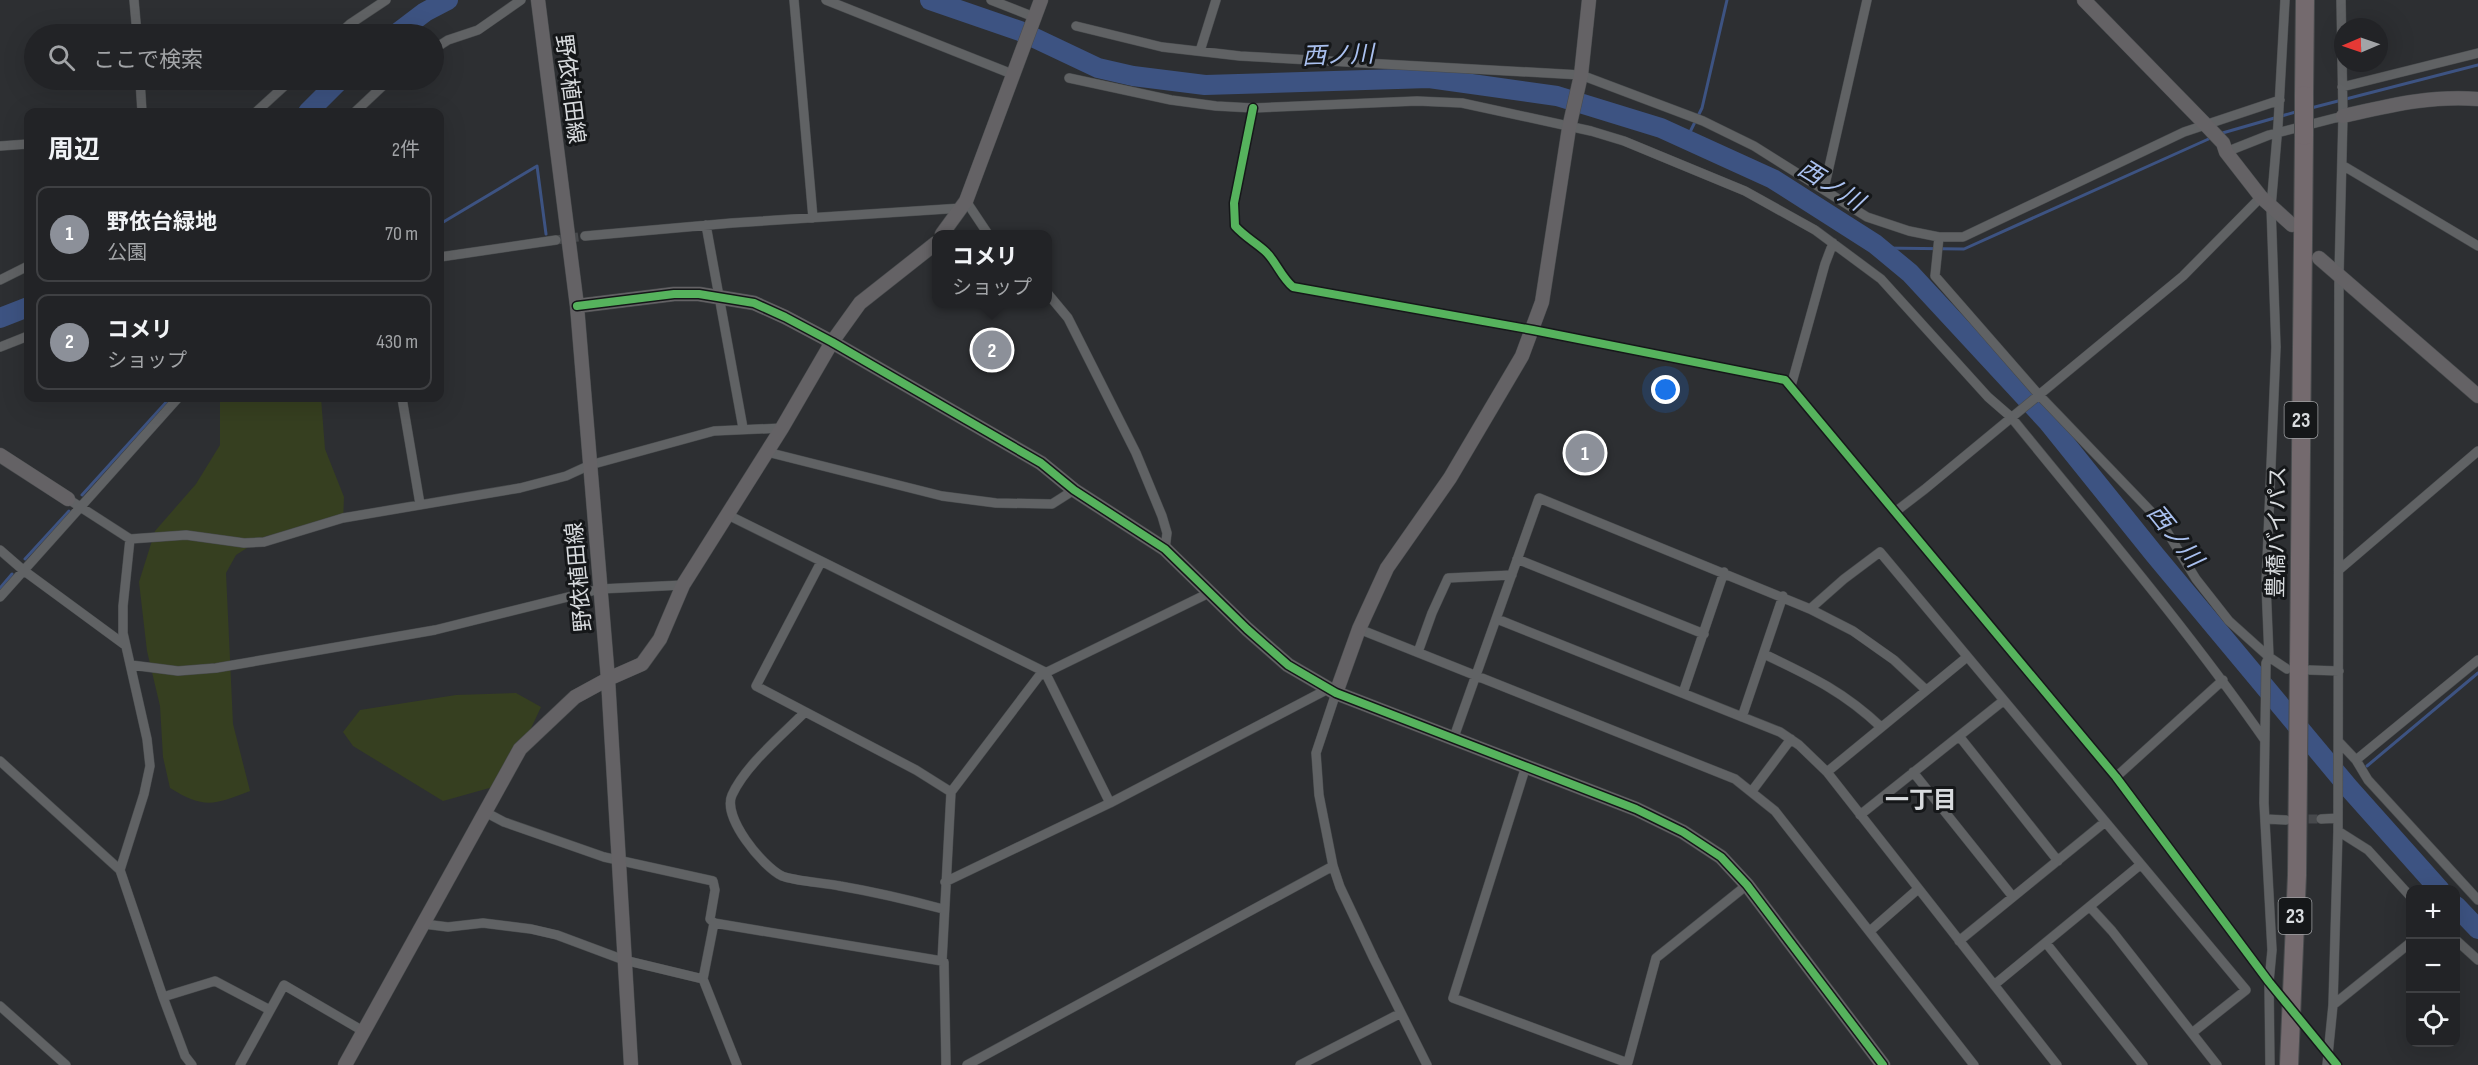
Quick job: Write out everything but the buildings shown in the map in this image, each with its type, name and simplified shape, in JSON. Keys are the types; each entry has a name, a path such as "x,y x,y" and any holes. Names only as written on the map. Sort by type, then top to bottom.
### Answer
{"highway":[{"name":"豊橋バイパス","path":"2289,1063 2297,874 2305,0"}],"street":[{"path":"134,0 135,24"},
{"path":"350,24 386,0"},
{"path":"444,42 477,30 521,0"},
{"path":"794,0 813,218"},
{"path":"826,0 1012,74"},
{"path":"991,0 1034,17"},
{"path":"945,230 964,204 1041,0"},
{"path":"1200,51 1216,0"},
{"path":"1426,1065 1340,887 1333,866 1319,795 1316,753 1332,691 1394,555 1449,478 1522,356 1533,330 1542,302 1569,128 1581,75 1589,0"},
{"path":"1824,189 1868,0"},
{"path":"2270,1065 2269,982 2272,950 2265,819 2264,735 2268,660 2267,550 2276,347 2266,202 2278,129 2285,0"},
{"path":"2326,1065 2333,1005 2338,831 2339,274 2343,113 2341,0"},
{"name":"野依植田線","path":"538,1 577,306 608,679 631,1065"},
{"path":"2089,1 2208,126 2266,202 2292,225"},
{"path":"1076,26 1162,47 1240,56 1581,75 1703,121 1754,147 1867,217 1939,239 1964,237 2208,126 2279,104"},
{"path":"2342,90 2478,53"},
{"path":"1069,78 1190,103 1253,108 1417,101 1462,103 1591,131 1624,141 1709,175 1785,213 1833,243 1881,279 1988,397 2011,417 2223,680 2264,735"},
{"path":"141,90 142,108"},
{"path":"260,108 280,90"},
{"path":"359,108 378,90"},
{"path":"2224,147 2278,129 2343,113 2414,101 2478,99"},
{"path":"1253,108 1234,203 1235,226 1249,241 1266,252 1286,281 1293,287 1778,377 1791,386 2116,777 2269,982"},
{"path":"0,146 24,144"},
{"path":"2342,165 2478,246"},
{"path":"1895,512 2183,276 2266,202"},
{"path":"585,236 964,204"},
{"path":"964,204 985,230"},
{"path":"706,225 743,428"},
{"path":"1939,239 1935,276 2038,396 2161,522 2196,579 2229,621 2268,660 2287,669"},
{"path":"444,256 556,240"},
{"path":"1791,386 1833,243"},
{"path":"345,1065 520,749 575,697 642,664 660,639 683,585 782,429 832,342 860,303 932,246"},
{"path":"2319,258 2478,396"},
{"path":"0,280 24,268"},
{"path":"577,306 674,294 719,296 754,303 832,342 1041,463 1074,490 1165,549 1209,593 1288,665 1332,691 1636,809 1683,832 1721,857 1747,885 1883,1065"},
{"path":"1052,300 1068,318 1136,453 1162,516 1167,533 1165,549"},
{"path":"0,347 24,338"},
{"path":"0,597 174,402"},
{"path":"403,402 420,504"},
{"path":"0,455 130,539 186,535 244,543 264,542 343,518 520,488 566,476 590,465 714,430 782,429"},
{"path":"2340,569 2478,451"},
{"path":"767,452 942,496 996,503 1052,504 1074,490"},
{"path":"1454,737 1539,498 1810,609 1853,631 1894,660 1926,690"},
{"path":"728,515 1045,672 1110,803"},
{"path":"120,870 144,794 150,766 147,739 125,645 123,606 130,539"},
{"path":"0,550 23,570 125,645"},
{"path":"1810,609 1880,552 2246,990 2192,1033"},
{"path":"1517,559 1704,634"},
{"path":"821,562 756,686 916,770 951,792"},
{"path":"1683,693 1724,572"},
{"path":"1418,652 1448,578 1512,575"},
{"path":"131,664 178,671 216,669 435,630 600,589 683,585"},
{"path":"946,1065 944,962 942,961 951,792 1045,672 1209,593"},
{"path":"1742,717 1783,596"},
{"path":"1497,619 1742,717 1791,739 1827,772 2056,1065"},
{"path":"1359,629 1735,779 1752,791 1775,811 1974,1065"},
{"path":"1764,654 1816,679 1857,704 1881,727"},
{"path":"1827,772 1967,657"},
{"path":"2356,760 2478,660"},
{"path":"2308,670 2339,671"},
{"path":"2116,777 2223,680"},
{"path":"945,882 1110,803 1332,691"},
{"path":"1860,815 2003,701"},
{"path":"804,713 745,774 731,796 729,808 739,832 782,876 885,894 943,909"},
{"path":"1959,736 2058,861"},
{"path":"1752,791 1791,739"},
{"path":"2338,742 2356,760 2368,780 2476,894"},
{"path":"0,761 120,870 163,997 185,1056 192,1065"},
{"path":"1526,766 1453,998 1625,1063 1628,1062 1656,958 1747,885"},
{"path":"1914,772 2013,897"},
{"path":"485,812 504,822 618,861 713,880 716,885 710,919 714,923 942,961"},
{"path":"2321,819 2338,818"},
{"path":"2265,819 2286,820"},
{"path":"1959,941 2105,822"},
{"path":"2338,831 2368,850 2406,892"},
{"path":"1994,985 2140,865"},
{"path":"967,1065 1333,866"},
{"path":"1870,931 1918,889"},
{"path":"2090,907 2217,1065"},
{"path":"424,924 448,927 483,922 557,934 624,960 703,979"},
{"path":"714,923 703,979 739,1064"},
{"path":"2046,943 2143,1065"},
{"path":"2460,944 2478,960"},
{"path":"2333,1005 2406,946"},
{"path":"163,997 215,981 225,984 270,1010"},
{"path":"240,1065 284,985 363,1031"},
{"path":"0,1006 66,1065"},
{"path":"1300,1065 1401,1013"},
{"path":"2328,1055 2337,1065"},
{"path":"181,1065 185,1056"},
{"path":"245,1056 252,1065"}],"green space":[{"path":"220,402 321,402 325,449 344,497 343,522 266,536 236,555 226,573 233,724 250,791 209,803 192,799 170,788 163,757 160,706 147,651 139,582 155,531 196,484 220,445"},
{"path":"516,693 541,707 526,739 493,787 443,801 353,746 343,732 360,710 456,695"}],"waterway":[{"name":"西ノ川","path":"409,24 425,12 448,0"},
{"name":"西ノ川","path":"930,0 1020,31 1098,68 1133,76 1205,85 1429,78 1557,96 1661,128 1773,179 1875,244 1910,273 2048,422 2155,555 2349,788 2436,885"},
{"path":"1687,138 1702,108 1727,0"},
{"path":"2311,108 2478,65"},
{"name":"西ノ川","path":"312,108 330,90"},
{"path":"2219,134 2299,111"},
{"path":"1881,248 1964,249 2213,137"},
{"path":"444,222 537,166 546,234"},
{"name":"西ノ川","path":"0,318 24,309"},
{"path":"82,495 166,402"},
{"path":"25,559 69,511"},
{"path":"0,588 12,574"},
{"path":"2367,766 2478,673"},
{"name":"西ノ川","path":"2460,910 2478,929"}],"tunnel":[{"path":"556,240 585,236"},
{"path":"2295,819 2321,819"},
{"path":"2269,982 2328,1055"}],"cycle path":[{"path":"1253,108 1234,203 1235,226 1269,255 1293,287 1533,330 1785,380 2116,777 2269,982 2337,1065"},
{"path":"577,306 674,294 699,294 754,303 785,317 1041,463 1074,490 1165,549 1247,629 1288,665 1336,693 1636,809 1683,832 1721,857 1747,885 1883,1065"}],"place":[{"name":"コメリ","path":"992,350"},
{"name":"野依台緑地","path":"1585,453"}],"district":[{"name":"一丁目","path":"1921,800"}]}
